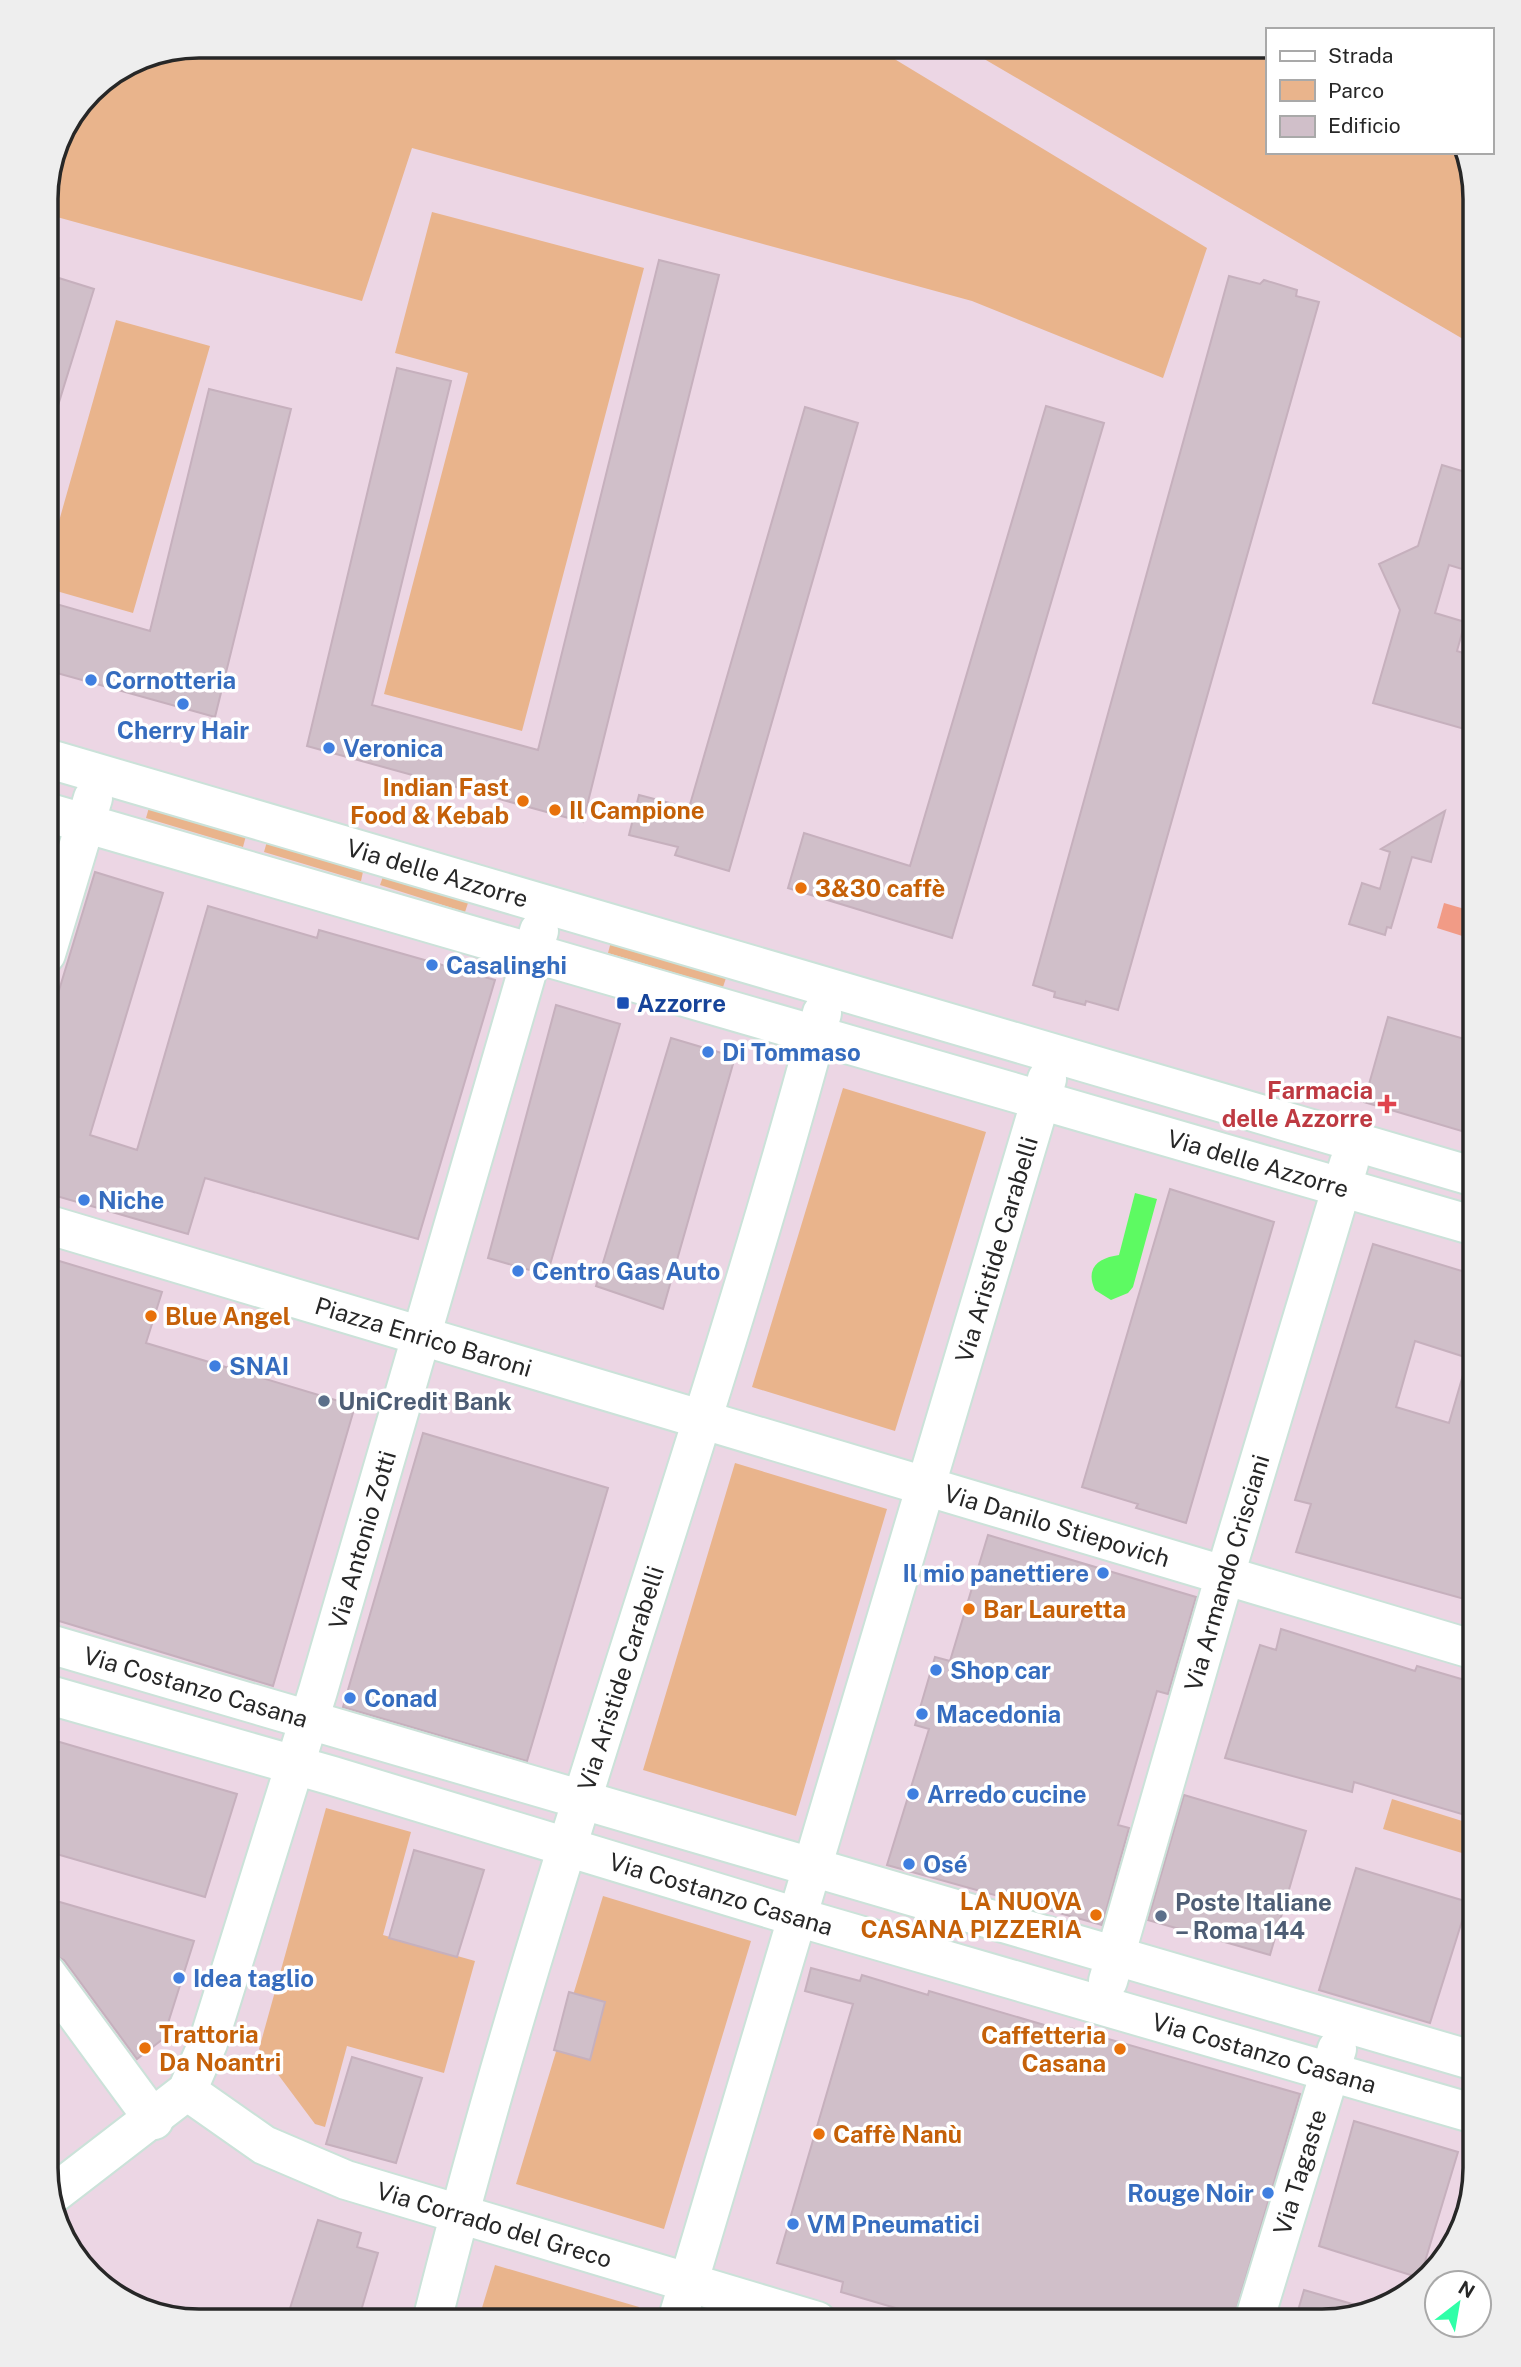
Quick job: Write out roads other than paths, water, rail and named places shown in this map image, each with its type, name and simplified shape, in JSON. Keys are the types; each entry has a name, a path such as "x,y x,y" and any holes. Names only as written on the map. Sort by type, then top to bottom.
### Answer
{"street":[{"name":"Via delle Azzorre","path":"58,765 100,774 1463,1174"},
{"path":"58,915 100,774"},
{"name":"Via delle Azzorre","path":"58,816 1463,1223"},
{"name":"Via Antonio Zotti","path":"187,2091 218,2015 295,1765 546,905"},
{"path":"816,1037 829,988"},
{"name":"Via Aristide Carabelli","path":"435,2309 458,2214 580,1798 700,1420 816,1037"},
{"path":"1041,1102 1054,1054"},
{"name":"Via Aristide Carabelli","path":"681,2309 1041,1102"},
{"name":"Via Armando Crisciani","path":"1102,2004 1225,1575 1354,1142"},
{"name":"Piazza Enrico Baroni","path":"58,1227 421,1334 640,1402"},
{"name":"Via Danilo Stiepovich","path":"640,1402 1463,1646"},
{"name":"Via Costanzo Casana","path":"58,1647 1463,2057"},
{"name":"Via Costanzo Casana","path":"58,1697 295,1765 797,1917 1463,2111"},
{"path":"58,1989 153,2120"},
{"name":"Via Tagaste","path":"1258,2309 1345,2022"},
{"path":"59,2190 153,2120 187,2091"},
{"name":"Via Corrado del Greco","path":"187,2091 248,2136 295,2160 346,2180 775,2309"}],"place":[{"name":"Cornotteria","path":"91,680"},
{"name":"Cherry Hair","path":"183,704"},
{"name":"Veronica","path":"329,748"},
{"name":"Indian Fast Food & Kebab","path":"523,801"},
{"name":"Il Campione","path":"555,810"},
{"name":"3&30 caffè","path":"801,888"},
{"name":"Casalinghi","path":"432,965"},
{"name":"Azzorre","path":"623,1003"},
{"name":"Di Tommaso","path":"708,1052"},
{"name":"Farmacia delle Azzorre","path":"1387,1104"},
{"name":"Niche","path":"84,1200"},
{"name":"Centro Gas Auto","path":"518,1271"},
{"name":"Blue Angel","path":"151,1316"},
{"name":"SNAI","path":"215,1366"},
{"name":"UniCredit Bank","path":"324,1401"},
{"name":"Il mio panettiere","path":"1103,1573"},
{"name":"Bar Lauretta","path":"969,1609"},
{"name":"Shop car","path":"936,1670"},
{"name":"Conad","path":"350,1698"},
{"name":"Macedonia","path":"922,1714"},
{"name":"Arredo cucine","path":"913,1794"},
{"name":"Osé","path":"909,1864"},
{"name":"LA NUOVA CASANA PIZZERIA","path":"1096,1915"},
{"name":"Poste Italiane – Roma 144","path":"1161,1916"},
{"name":"Idea taglio","path":"179,1978"},
{"name":"Trattoria Da Noantri","path":"145,2048"},
{"name":"Caffetteria Casana","path":"1120,2049"},
{"name":"Caffè Nanù","path":"819,2134"},
{"name":"Rouge Noir","path":"1268,2193"},
{"name":"VM Pneumatici","path":"793,2224"}]}
